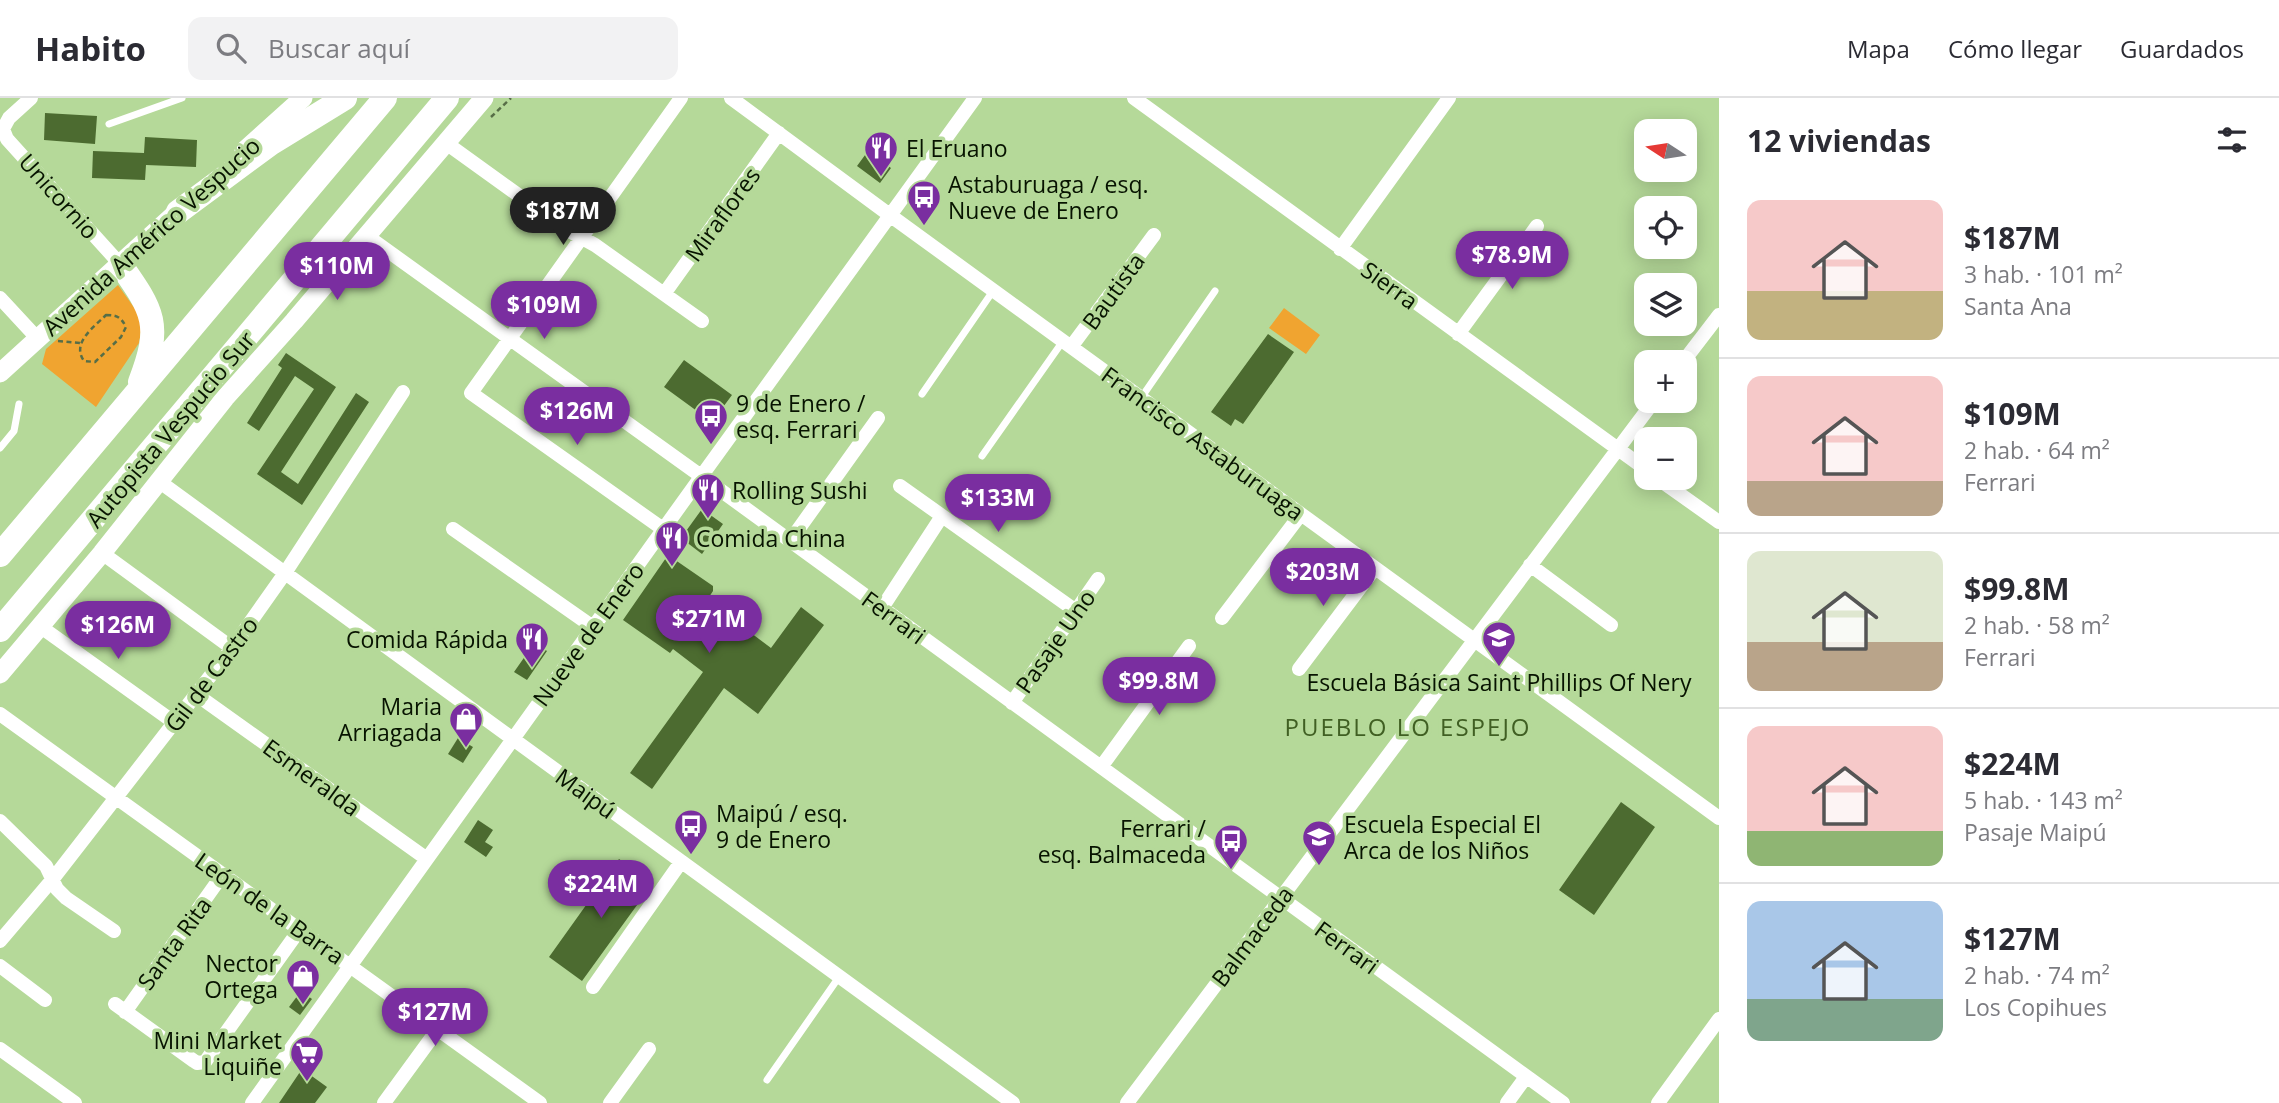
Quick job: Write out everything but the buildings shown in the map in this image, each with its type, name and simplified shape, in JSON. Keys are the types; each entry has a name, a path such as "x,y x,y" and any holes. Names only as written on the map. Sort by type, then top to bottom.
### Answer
{"highway":[{"path":"178,212 270,144 345,98"},
{"path":"0,555 385,98"},
{"name":"Autopista Vespucio Sur","path":"0,630 447,98"},
{"path":"120,264 145,299 152,318 150,352 137,393"}],"main road":[{"name":"Avenida Américo Vespucio","path":"0,373 303,98"},
{"path":"0,674 160,482 225,398 484,98"}],"street":[{"path":"2,129 6,121 31,98"},
{"path":"663,529 471,393 681,98"},
{"name":"Francisco Astaburuaga","path":"732,98 993,291 1719,818"},
{"name":"Nueve de Enero","path":"252,1103 975,98"},
{"name":"Sierra","path":"1134,98 1634,461"},
{"path":"1340,249 1449,98"},
{"name":"Unicornio","path":"2,129 7,139 120,264"},
{"name":"Miraflores","path":"664,294 779,134"},
{"path":"446,143 564,228 702,321"},
{"path":"1458,334 1537,226"},
{"name":"Bautista","path":"1067,344 1154,235"},
{"name":"Ferrari","path":"367,236 1563,1103"},
{"path":"0,298 38,339"},
{"path":"1692,350 1719,315"},
{"name":"Gil de Castro","path":"0,940 52,880 232,648 285,573 402,392"},
{"name":"Balmaceda","path":"1127,1103 1645,413"},
{"path":"790,541 878,418"},
{"name":"Maipú","path":"160,482 1013,1103"},
{"path":"900,486 1076,611"},
{"path":"1674,490 1719,522"},
{"path":"1223,618 1301,514"},
{"path":"882,608 942,516"},
{"path":"453,529 593,627"},
{"path":"102,553 232,648"},
{"path":"1530,565 1611,625"},
{"path":"1299,669 1375,568"},
{"name":"Pasaje Uno","path":"1012,703 1098,579"},
{"path":"41,627 175,723"},
{"path":"1101,767 1189,646"},
{"name":"Esmeralda","path":"197,695 427,859"},
{"name":"León de la Barra","path":"0,714 540,1103"},
{"path":"0,821 46,866 57,889 66,898 114,931"},
{"path":"593,987 681,862"},
{"name":"Santa Rita","path":"223,874 120,1008 194,1061 205,1062 300,929"},
{"path":"0,966 45,1000"},
{"path":"1658,1103 1719,1019"},
{"path":"384,1103 438,1029"},
{"path":"0,1049 75,1103"},
{"path":"610,1103 649,1049"},
{"path":"1507,1103 1526,1077"}],"lane":[{"path":"108,124 182,98"},
{"path":"922,394 993,291"},
{"path":"1141,398 1215,291"},
{"path":"982,456 1067,344"},
{"path":"0,448 14,431 19,404"},
{"path":"767,1080 839,977"}],"path":[{"path":"106,315 115,315 122,319 126,327 121,337 95,362 84,361 79,354 79,343 106,315"}],"shaded area":[{"path":"118,285 143,320 139,343 96,407 42,364 46,349"},
{"path":"1284,308 1320,335 1306,354 1269,328"}],"place":[{"name":"El Eruano","path":"881,178"},
{"name":"Astaburuaga / esq. Nueve de Enero","path":"924,227"},
{"name":"9 de Enero / esq. Ferrari","path":"711,446"},
{"name":"Rolling Sushi","path":"708,520"},
{"name":"Comida China","path":"672,568"},
{"name":"Escuela Básica Saint Phillips Of Nery","path":"1499,668"},
{"name":"Comida Rápida","path":"532,669"},
{"name":"Maria Arriagada","path":"466,749"},
{"name":"Maipú / esq. 9 de Enero","path":"691,856"},
{"name":"Escuela Especial El Arca de los Niños","path":"1319,867"},
{"name":"Ferrari / esq. Balmaceda","path":"1231,871"},
{"name":"Nector Ortega","path":"303,1006"},
{"name":"Mini Market Liquiñe","path":"307,1083"}],"district":[{"name":"PUEBLO LO ESPEJO","path":"1408,726"}]}
